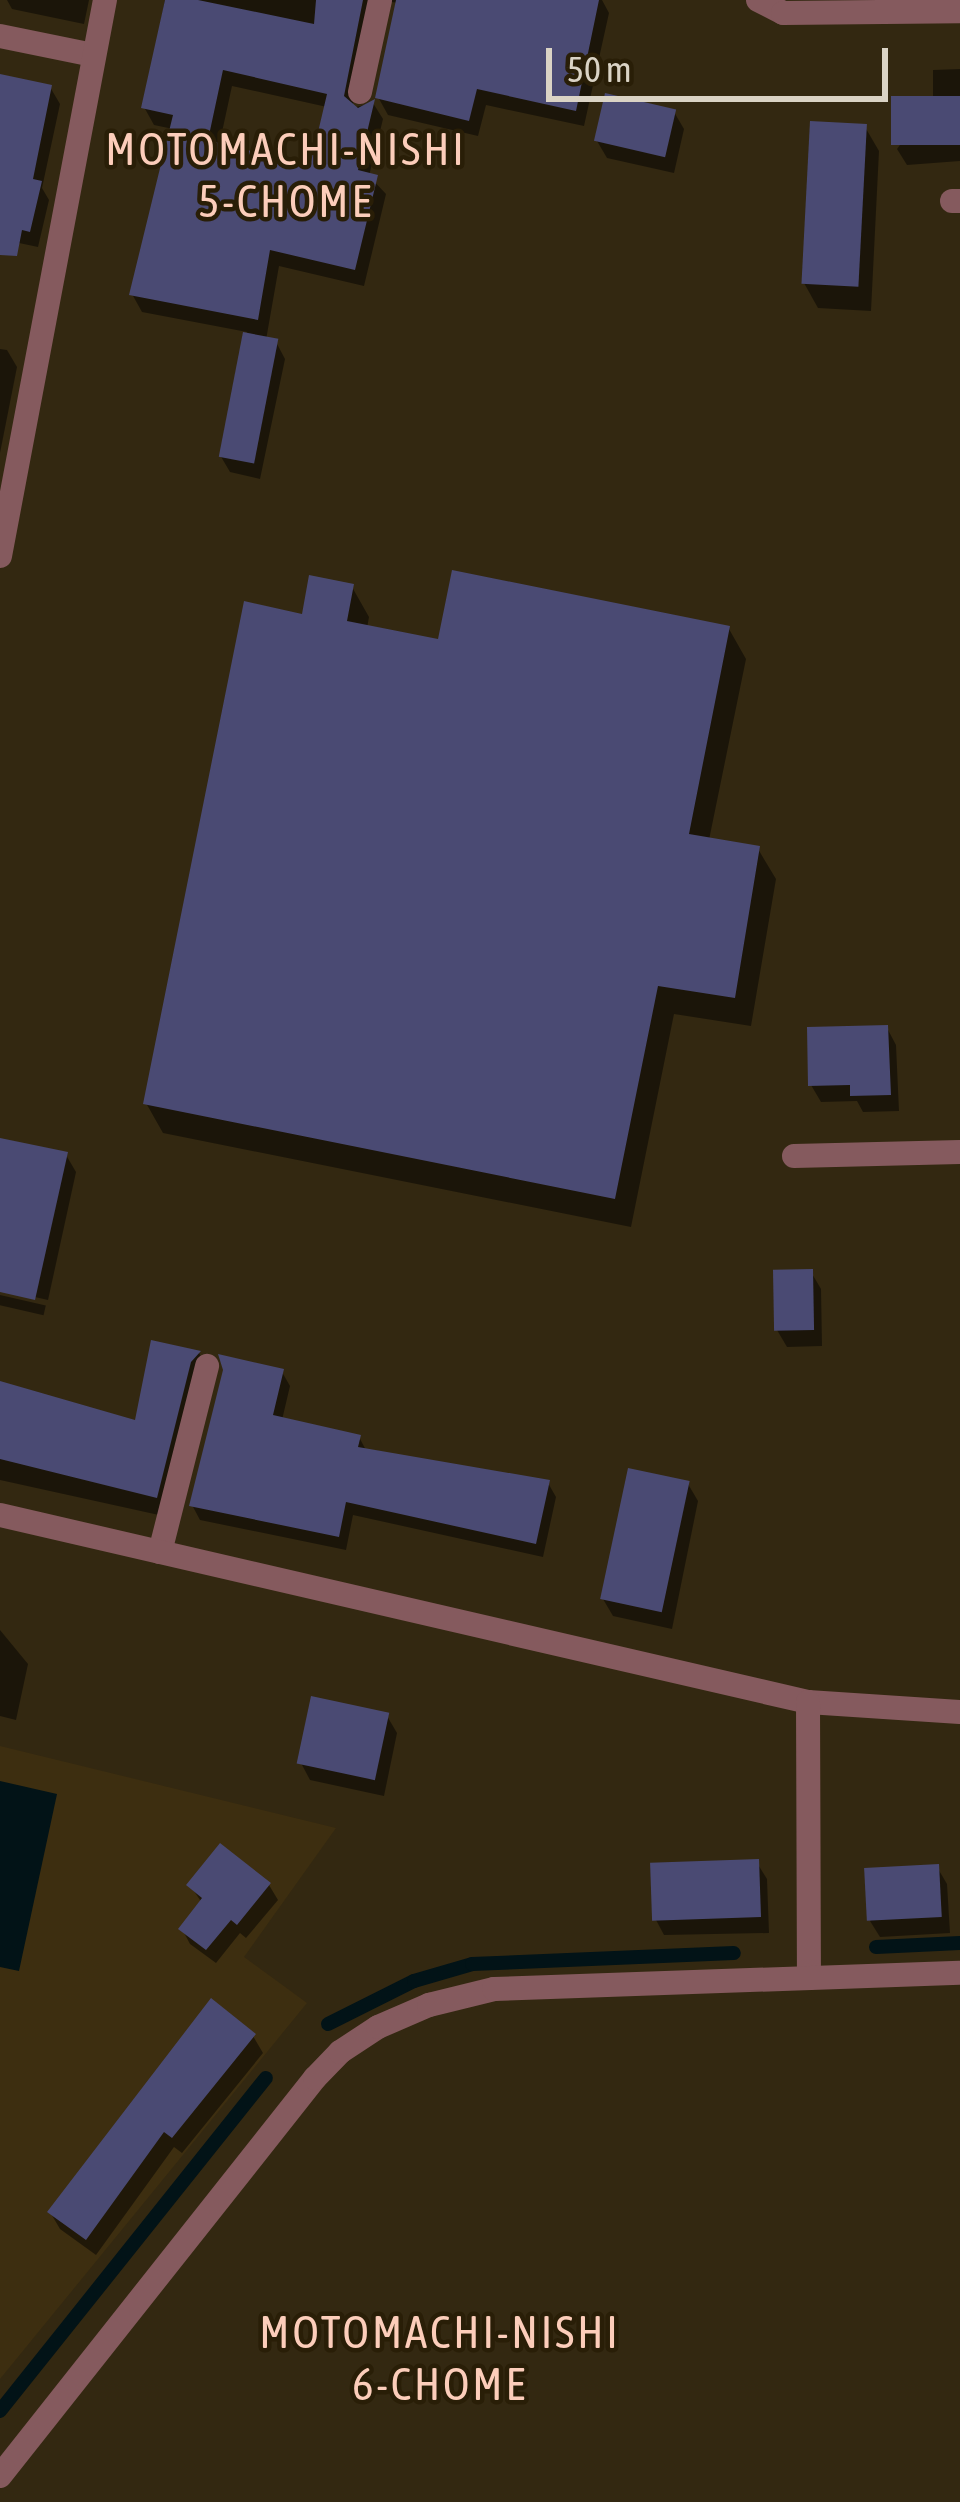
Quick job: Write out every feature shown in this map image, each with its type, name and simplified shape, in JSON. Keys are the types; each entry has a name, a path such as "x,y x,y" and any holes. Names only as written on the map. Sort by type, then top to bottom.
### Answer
{"street":[{"path":"0,556 105,0"},
{"path":"360,92 380,0"},
{"path":"758,0 783,13 960,11"},
{"path":"0,36 93,55"},
{"path":"794,1156 960,1152"},
{"path":"160,1552 207,1366"},
{"path":"0,1514 808,1702 960,1712"},
{"path":"808,1702 809,1978"},
{"path":"0,2476 315,2078 340,2052 378,2027 429,2005 494,1989 960,1973"}],"shaded area":[{"path":"0,1746 336,1828 244,1957 307,2003 0,2379"},
{"path":"0,1781 57,1794 19,1971 0,1967"}],"building":[{"path":"165,0 198,0 314,24 316,0 363,0 344,96 358,108 375,99 358,170 378,175 355,270 270,250 258,320 129,295 173,115 141,108","holes":["223,70 327,94 310,166 208,140"]},
{"path":"396,0 599,0 576,111 477,89 469,121 375,98"},
{"path":"0,74 52,85 33,179 42,181 30,232 22,230 17,256 0,255"},
{"path":"605,93 676,109 665,157 594,141"},
{"path":"891,96 960,96 960,145 891,145"},
{"path":"810,121 867,124 858,287 801,284"},
{"path":"243,332 278,339 254,464 219,457"},
{"path":"452,570 730,626 689,834 760,846 735,998 658,986 615,1199 143,1104 244,601 302,614 309,575 354,584 347,621 438,639"},
{"path":"888,1025 891,1095 850,1096 850,1085 808,1086 807,1027"},
{"path":"0,1138 68,1152 35,1300 0,1292"},
{"path":"813,1269 814,1330 774,1331 773,1270"},
{"path":"151,1340 201,1351 191,1362 157,1498 0,1459 0,1381 135,1420"},
{"path":"218,1354 284,1369 273,1415 361,1435 358,1447 550,1480 536,1544 346,1502 339,1537 189,1506 223,1370"},
{"path":"628,1468 690,1481 662,1612 600,1599"},
{"path":"311,1696 389,1713 375,1780 297,1763"},
{"path":"220,1843 271,1883 237,1925 231,1920 206,1950 178,1929 202,1898 186,1885"},
{"path":"759,1859 761,1917 652,1921 650,1863"},
{"path":"939,1864 942,1917 867,1921 864,1868"},
{"path":"211,1998 256,2034 172,2138 164,2132 86,2240 47,2212"}],"waterway":[{"path":"876,1947 960,1943"},
{"path":"328,2024 414,1981 472,1964 734,1953"},
{"path":"0,2411 266,2078"}],"district":[{"name":"MOTOMACHI-NISHI 5-CHOME","path":"286,176"},
{"name":"MOTOMACHI-NISHI 6-CHOME","path":"440,2359"}]}
